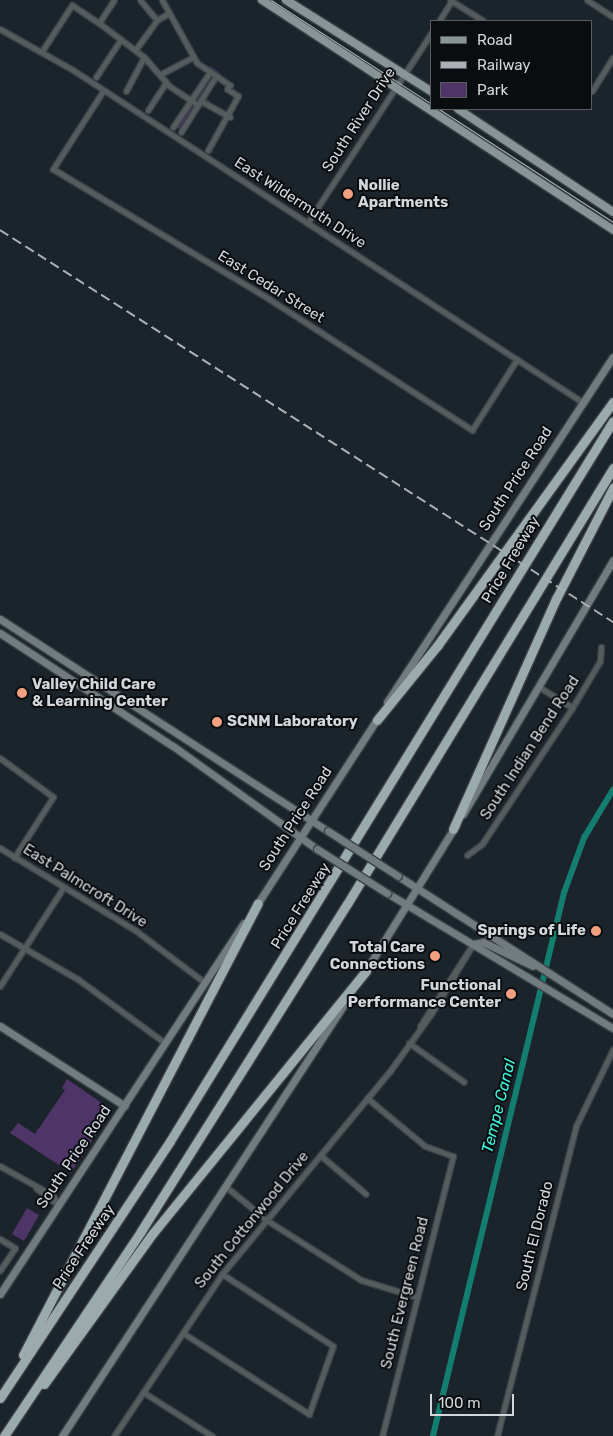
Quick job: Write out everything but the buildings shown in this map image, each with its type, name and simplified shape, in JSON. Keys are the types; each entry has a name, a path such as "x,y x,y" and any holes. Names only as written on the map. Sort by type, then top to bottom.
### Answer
{"highway":[{"path":"377,720 437,646 613,402"},
{"name":"Price Freeway","path":"1,1397 191,1108 613,421"},
{"path":"4,1436 141,1231 347,904 613,468"},
{"path":"453,829 560,593 613,488"},
{"path":"1,1397 258,903"},
{"path":"21,1410 62,1364 188,1188 366,971"}],"main road":[{"path":"262,0 395,89 613,230"},
{"path":"286,0 430,91"},
{"path":"460,110 613,212"},
{"name":"South Price Road","path":"0,1294 125,1106 204,982 258,903 310,820 613,357"},
{"path":"62,1436 407,906 613,560"},
{"path":"0,619 613,1014"},
{"path":"0,633 173,746 317,849 407,906 552,990 613,1028"},
{"path":"104,701 111,691"},
{"path":"173,746 180,736"},
{"path":"473,944 483,942 538,966"},
{"path":"0,1026 125,1106"}],"street":[{"path":"100,23 114,0"},
{"path":"140,0 157,20"},
{"path":"162,0 193,57 210,72 230,85 227,89 238,96 230,117 208,150"},
{"path":"440,20 451,0 481,20"},
{"path":"587,0 613,17"},
{"path":"42,51 72,5 136,49 161,74 166,82 191,100 230,117"},
{"path":"136,49 157,20 169,13"},
{"name":"East Wildermuth Drive","path":"0,29 42,51 308,222 582,402"},
{"name":"South River Drive","path":"308,222 430,35"},
{"path":"96,77 121,39"},
{"path":"126,91 144,57"},
{"path":"161,74 193,57"},
{"path":"593,89 613,58"},
{"path":"173,127 210,72"},
{"path":"180,132 216,76"},
{"path":"148,110 166,82"},
{"name":"East Cedar Street","path":"104,91 53,169 269,299 472,430 517,360"},
{"name":"South Indian Bend Road","path":"467,855 482,844 572,708 600,661 601,647"},
{"path":"539,687 572,708"},
{"path":"0,758 53,797 14,858"},
{"name":"East Palmcroft Drive","path":"0,848 135,930 204,982"},
{"path":"0,986 63,888"},
{"path":"0,934 79,980 165,1043"},
{"name":"South Cottonwood Drive","path":"420,1026 446,979 473,944"},
{"name":"South Cottonwood Drive","path":"114,1436 222,1274 268,1221 409,1043 446,991 473,944"},
{"path":"446,979 446,991"},
{"path":"409,1043 464,1082"},
{"name":"South El Dorado","path":"497,1436 576,1126 613,1049"},
{"name":"South Evergreen Road","path":"367,1098 425,1146 453,1156 382,1436"},
{"path":"320,1155 366,1194"},
{"path":"0,1166 59,1204"},
{"path":"225,1186 268,1221 366,1283 417,1297"},
{"path":"0,1239 15,1248 0,1270"},
{"path":"182,1333 309,1414 333,1346 222,1274"},
{"path":"143,1392 212,1436"}],"green space":[{"path":"210,66 221,74 203,96 217,107 202,103 185,133 172,124"},
{"path":"67,1079 112,1110 71,1173 10,1133 18,1123 35,1134 65,1090 62,1088"},
{"path":"27,1208 39,1215 24,1241 12,1234"}],"waterway":[{"name":"Tempe Canal","path":"433,1436 564,893 584,838 613,790"}],"tram line":[{"path":"271,0 430,103"},
{"path":"441,110 613,222"}],"railway":[{"path":"0,230 613,622"}],"place":[{"name":"Nollie Apartments","path":"348,194"},
{"name":"Valley Child Care & Learning Center","path":"22,693"},
{"name":"SCNM Laboratory","path":"217,722"},
{"name":"Springs of Life","path":"596,931"},
{"name":"Total Care Connections","path":"435,956"},
{"name":"Functional Performance Center","path":"511,994"}]}
